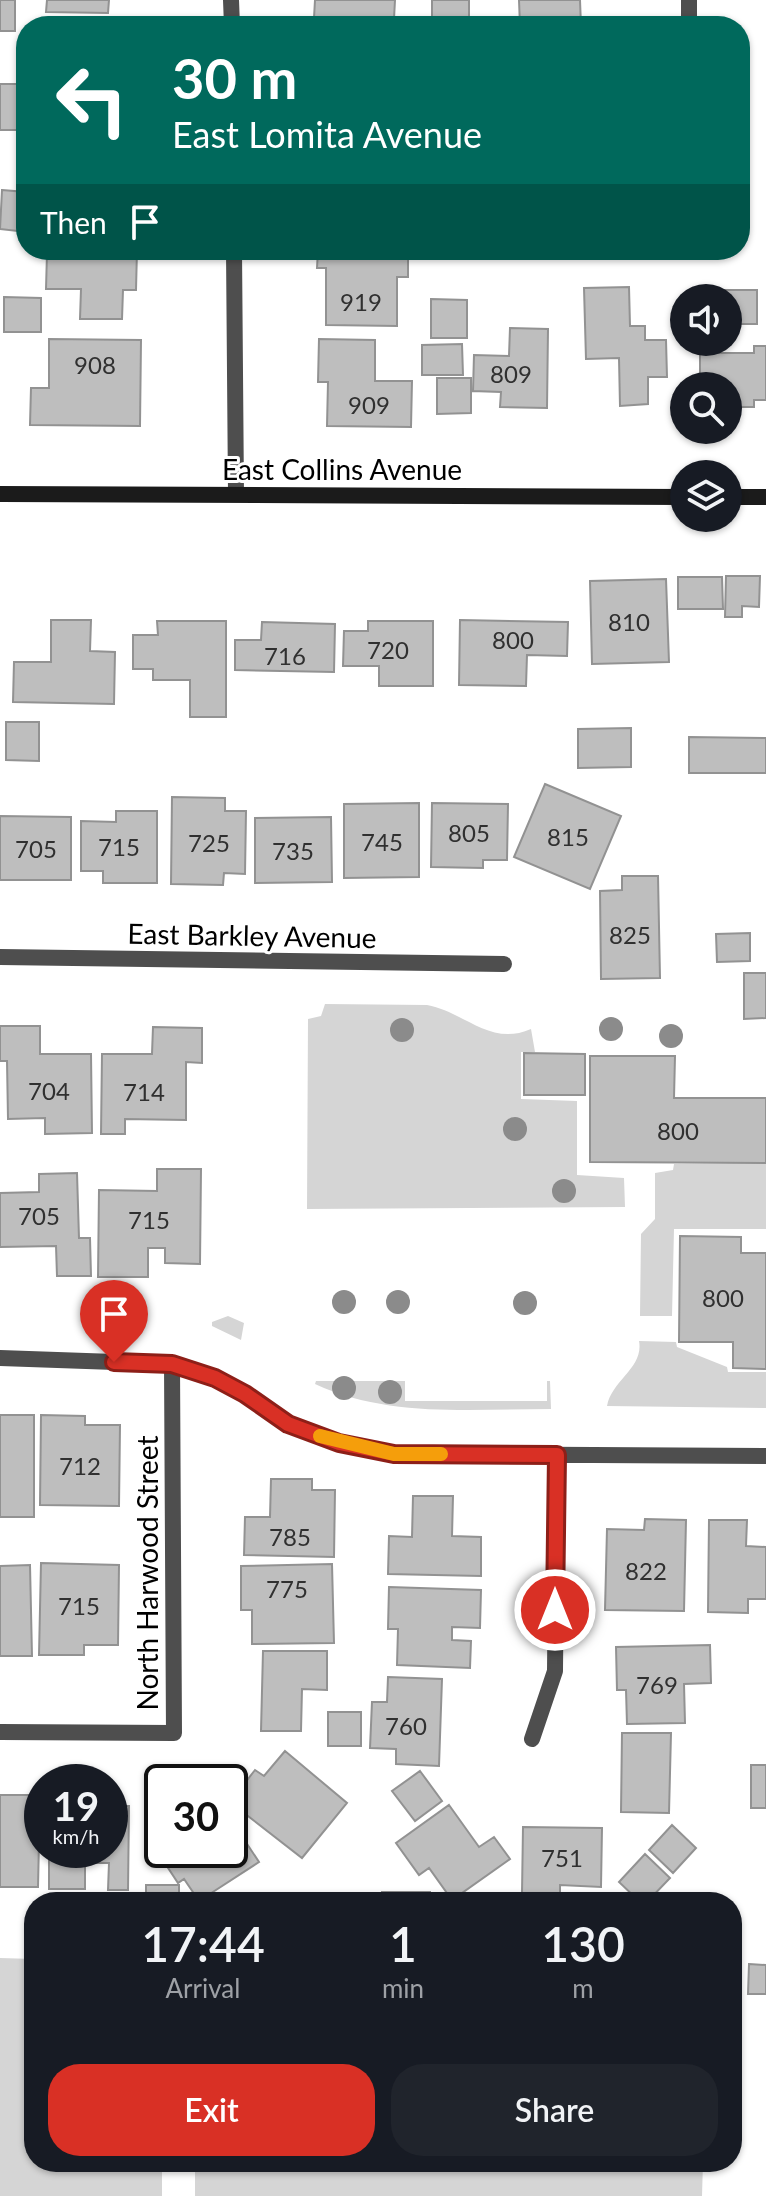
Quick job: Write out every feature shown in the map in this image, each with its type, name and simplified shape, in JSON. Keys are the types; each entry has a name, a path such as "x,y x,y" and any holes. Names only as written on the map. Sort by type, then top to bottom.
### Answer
{"street":[{"path":"234,260 236,494"},
{"name":"East Collins Avenue","path":"0,494 670,497"},
{"path":"742,497 766,497"},
{"name":"East Barkley Avenue","path":"0,957 504,964"},
{"path":"0,1358 172,1364 215,1378 245,1394 288,1424 339,1443 394,1454 766,1456"},
{"name":"North Harwood Street","path":"0,1732 174,1733 172,1364"},
{"path":"532,1739 555,1671 557,1455"}],"shaded area":[{"path":"325,1004 427,1005 503,1034 531,1029 535,1052 521,1052 521,1099 577,1101 577,1175 624,1178 625,1207 307,1209 308,1019 321,1016"},
{"path":"766,1163 766,1229 674,1229 672,1316 640,1316 641,1234 655,1219 655,1173 673,1170 674,1164"},
{"path":"228,1316 244,1323 241,1340 212,1326 212,1322"},
{"path":"639,1341 676,1342 677,1347 727,1367 728,1372 766,1372 766,1408 607,1406 615,1389 637,1359"},
{"path":"316,1381 405,1381 405,1401 547,1401 547,1381 550,1381 551,1409 401,1407 343,1395 315,1384"},
{"path":"0,1958 24,1959 24,2172 162,2172 162,2196 0,2196"},
{"path":"195,2172 703,2172 702,2196 195,2196"}],"building":[{"path":"0,0 15,0 15,31 0,31"},
{"path":"47,0 109,0 108,13 46,12"},
{"path":"315,0 395,0 394,16 314,16"},
{"path":"432,0 469,0 469,16 432,16"},
{"path":"519,0 580,0 581,16 520,16"},
{"path":"0,84 16,84 16,130 0,130"},
{"path":"2,190 16,191 16,231 0,229"},
{"path":"47,260 137,260 136,290 123,290 122,319 80,319 81,289 46,289"},
{"path":"317,260 408,260 408,277 397,277 397,326 326,325 326,268 317,268"},
{"path":"629,287 630,326 645,326 645,340 666,340 667,377 648,377 648,404 620,406 619,358 586,359 584,288"},
{"path":"742,290 757,290 757,324 742,324"},
{"path":"4,297 41,298 41,332 4,332"},
{"path":"431,299 467,300 467,338 431,338"},
{"path":"510,328 548,329 547,408 500,407 501,392 473,391 474,355 509,356"},
{"path":"49,339 141,340 140,426 30,425 31,388 49,388"},
{"path":"319,339 375,340 375,381 412,381 411,427 327,426 328,382 318,382"},
{"path":"462,344 463,375 422,375 422,345"},
{"path":"754,346 766,346 766,400 754,400 754,407 742,407 742,372 700,372 700,356 754,353"},
{"path":"437,378 471,378 471,413 437,414"},
{"path":"726,576 760,576 759,607 742,606 742,617 725,617"},
{"path":"678,577 722,577 723,609 678,609"},
{"path":"666,579 669,662 592,664 590,581"},
{"path":"51,620 91,620 90,651 115,652 114,704 13,702 14,662 51,662"},
{"path":"460,620 568,622 567,656 527,655 526,686 459,685"},
{"path":"157,621 226,621 226,717 190,717 190,680 153,680 153,669 133,669 133,635 158,635"},
{"path":"368,621 433,621 433,686 379,686 379,666 343,666 344,631 368,631"},
{"path":"262,622 335,624 334,672 235,670 235,640 261,640"},
{"path":"6,722 39,722 39,761 6,760"},
{"path":"631,728 631,767 578,768 578,729"},
{"path":"689,737 766,738 766,773 689,773"},
{"path":"545,784 621,816 590,889 514,857"},
{"path":"172,797 225,798 225,811 246,811 245,874 224,873 223,885 171,884"},
{"path":"419,803 419,877 344,878 344,804"},
{"path":"432,803 508,804 507,860 483,860 483,868 431,867"},
{"path":"116,811 157,811 157,883 103,883 103,871 81,871 81,821 116,822"},
{"path":"0,816 71,817 71,880 0,880"},
{"path":"331,817 332,882 255,883 255,818"},
{"path":"622,876 658,876 660,978 601,979 600,891 622,890"},
{"path":"750,933 750,961 717,962 716,934"},
{"path":"744,973 766,973 766,1018 744,1019"},
{"path":"0,1026 40,1026 40,1054 91,1054 92,1133 45,1134 45,1118 8,1119 7,1061 0,1061"},
{"path":"153,1027 202,1028 202,1063 186,1062 186,1120 125,1119 125,1134 101,1134 102,1054 152,1054"},
{"path":"524,1053 585,1054 585,1095 524,1095"},
{"path":"590,1056 675,1056 674,1098 766,1098 766,1163 590,1162"},
{"path":"157,1169 201,1169 200,1264 165,1263 165,1248 148,1248 148,1277 98,1277 99,1190 157,1191"},
{"path":"77,1173 79,1238 90,1238 91,1276 57,1276 56,1246 0,1247 0,1193 39,1192 39,1174"},
{"path":"680,1236 741,1237 741,1253 766,1253 766,1369 733,1368 733,1342 679,1342"},
{"path":"0,1415 34,1415 34,1517 0,1517"},
{"path":"41,1415 85,1416 85,1425 120,1425 119,1506 40,1505"},
{"path":"271,1479 312,1479 312,1490 335,1490 334,1557 244,1555 245,1517 270,1517"},
{"path":"413,1496 453,1496 452,1536 481,1537 481,1576 388,1574 389,1536 412,1537"},
{"path":"645,1519 686,1520 684,1611 605,1610 607,1529 644,1530"},
{"path":"709,1520 747,1520 746,1546 766,1547 766,1599 748,1599 748,1613 708,1612"},
{"path":"41,1563 119,1565 118,1645 84,1645 84,1655 39,1655"},
{"path":"332,1564 334,1643 252,1644 252,1610 241,1610 241,1566"},
{"path":"30,1565 32,1656 0,1656 0,1566"},
{"path":"389,1587 481,1590 480,1628 452,1627 452,1640 471,1641 470,1668 397,1665 398,1629 388,1629"},
{"path":"710,1645 711,1683 684,1684 685,1723 627,1724 626,1690 617,1690 616,1647"},
{"path":"263,1651 327,1651 327,1690 302,1689 301,1731 261,1731"},
{"path":"388,1677 442,1679 439,1766 396,1764 396,1749 370,1748 372,1702 387,1702"},
{"path":"328,1712 361,1712 361,1746 328,1746"},
{"path":"622,1733 671,1733 669,1813 621,1812"},
{"path":"285,1751 347,1803 302,1858 248,1816 248,1779 255,1770 264,1776"},
{"path":"751,1765 766,1765 766,1808 751,1808"},
{"path":"420,1771 442,1801 415,1821 392,1791"},
{"path":"0,1795 24,1795 24,1868 38,1868 38,1887 0,1887"},
{"path":"449,1805 479,1847 494,1837 510,1859 463,1892 446,1892 429,1868 419,1875 396,1843"},
{"path":"129,1806 128,1890 108,1890 109,1868 128,1868"},
{"path":"672,1825 696,1848 673,1873 649,1850"},
{"path":"523,1827 602,1828 601,1887 560,1885 560,1892 522,1892"},
{"path":"248,1845 259,1862 213,1892 193,1892 184,1879 178,1883 168,1868 248,1868"},
{"path":"645,1854 670,1878 657,1892 630,1892 619,1882"},
{"path":"49,1868 85,1868 85,1889 49,1889"},
{"path":"146,1885 179,1885 179,1892 146,1892"},
{"path":"749,1964 766,1965 766,1994 748,1994"}],"slow traffic":[{"path":"320,1436 394,1454 441,1454"}],"route":[{"path":"114,1362 172,1364 215,1378 245,1394 288,1424 339,1443 394,1454 557,1455 555,1610"}]}
